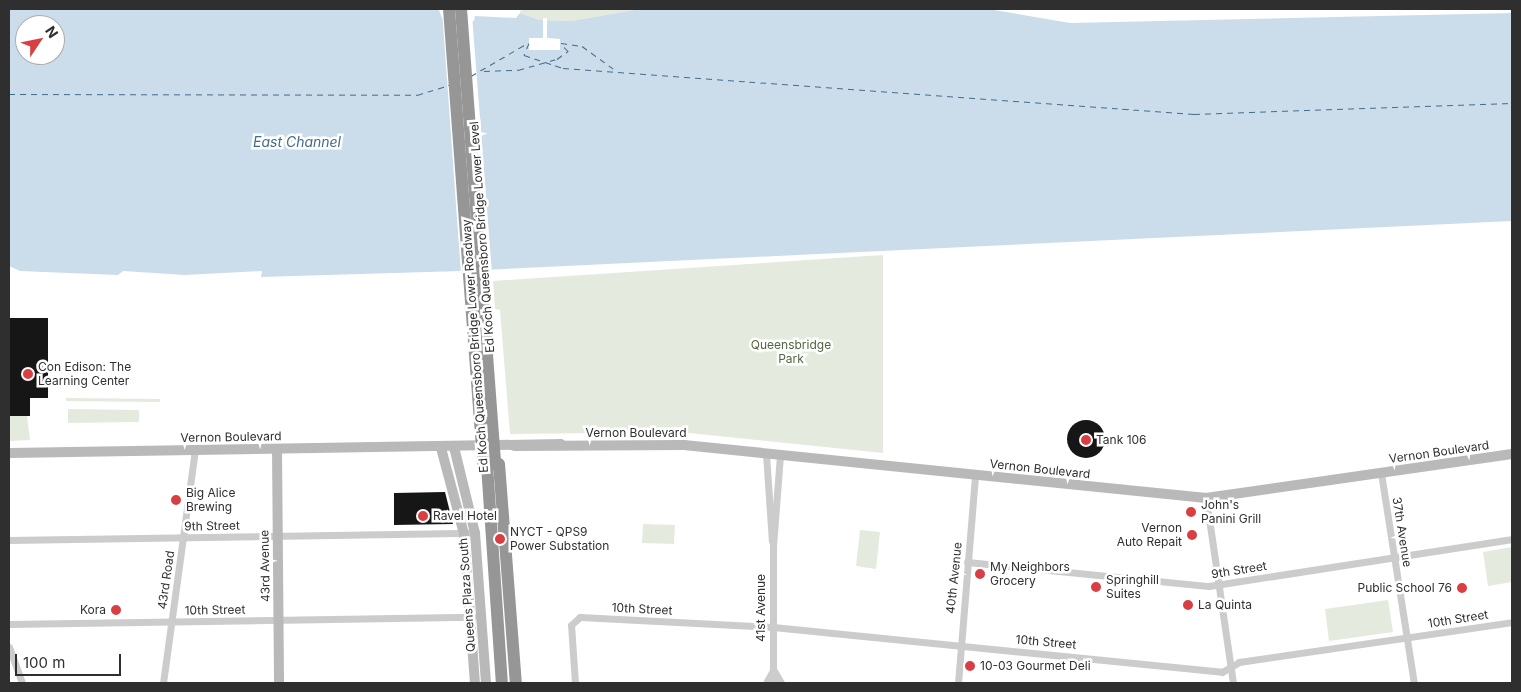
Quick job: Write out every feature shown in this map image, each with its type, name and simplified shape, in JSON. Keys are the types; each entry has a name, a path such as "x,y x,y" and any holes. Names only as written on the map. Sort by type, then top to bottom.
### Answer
{"highway":[{"name":"Ed Koch Queensboro Bridge Lower Roadway","path":"451,9 501,683"},
{"path":"461,9 516,683"},
{"name":"Ed Koch Queensboro Bridge Lower Level","path":"465,9 497,465"},
{"path":"497,465 511,683"}],"main road":[{"name":"Vernon Boulevard","path":"9,453 668,444 1206,498 1512,454"},
{"name":"Queens Plaza South","path":"454,447 470,533 481,617 486,683"},
{"name":"Queens Plaza South","path":"441,448 470,533 470,618 475,683"},
{"name":"43rd Avenue","path":"277,449 279,683"}],"street":[{"name":"43rd Road","path":"163,683 195,450"},
{"name":"41st Avenue","path":"766,454 773,546 773,683"},
{"name":"41st Avenue","path":"773,546 780,456"},
{"name":"37th Avenue","path":"1382,473 1414,683"},
{"name":"40th Avenue","path":"958,683 958,645 976,475"},
{"path":"1206,498 1233,683"},
{"name":"9th Street","path":"9,540 470,533"},
{"name":"9th Street","path":"967,562 1218,584 1512,539"},
{"name":"10th Street","path":"9,624 481,617"},
{"name":"10th Street","path":"575,683 574,619 773,627 1218,671 1231,667 1512,622"},
{"path":"9,647 22,683"},
{"name":"41st Avenue","path":"766,683 773,669"},
{"name":"41st Avenue","path":"773,669 781,683"}],"green space":[{"path":"521,9 640,9 571,21 540,20 520,13"},
{"name":"Queensbridge Park","path":"883,255 883,453 679,432 510,434 500,310 495,309 493,281"},
{"path":"66,398 160,399 160,402 66,401"},
{"path":"68,409 139,410 139,422 68,423"},
{"path":"9,416 27,416 30,440 9,441"},
{"path":"643,524 675,525 674,544 642,543"},
{"path":"860,530 880,532 876,569 856,566"},
{"path":"1512,547 1512,582 1488,586 1483,552"},
{"path":"1388,600 1393,632 1329,641 1325,609"}],"water":[{"name":"East Channel","path":"9,9 428,9 439,10 442,18 474,21 475,16 516,18 520,13 540,20 571,21 640,9 988,9 1070,23 1512,13 1512,221 461,271 261,277 262,271 185,275 123,271 118,275 20,271 9,266"}],"pier":[{"path":"442,10 444,16 472,15 492,273 461,274"},
{"path":"543,18 547,18 547,38 560,39 560,50 529,50 529,38 543,38"}],"building":[{"name":"Con Edison: The Learning Center","path":"9,318 48,318 48,398 30,398 30,416 9,416"},
{"name":"Tank 106","path":"1086,420 1093,421 1099,426 1104,432 1104,446 1099,452 1093,457 1086,458 1079,457 1073,452 1068,446 1067,439 1068,432 1073,426 1079,421"},
{"name":"Ravel Hotel","path":"445,492 453,524 394,525 394,493"}],"ferry route":[{"path":"529,43 524,55 563,68 1194,114 1512,103"},
{"path":"484,71 518,70 557,59 568,51 560,43"},
{"path":"561,43 582,46 614,69"},
{"path":"471,76 526,44"},
{"path":"9,94 417,95 449,85"}],"place":[{"name":"Con Edison: The Learning Center","path":"28,374"},
{"name":"Tank 106","path":"1086,440"},
{"name":"Big Alice Brewing","path":"176,500"},
{"name":"John's Panini Grill","path":"1191,512"},
{"name":"Ravel Hotel","path":"423,516"},
{"name":"Vernon Auto Repait","path":"1192,535"},
{"name":"NYCT - QPS9 Power Substation","path":"500,539"},
{"name":"My Neighbors Grocery","path":"980,574"},
{"name":"Springhill Suites","path":"1096,587"},
{"name":"Public School 76","path":"1462,588"},
{"name":"La Quinta","path":"1188,605"},
{"name":"Kora","path":"116,610"},
{"name":"10-03 Gourmet Deli","path":"970,666"}]}
